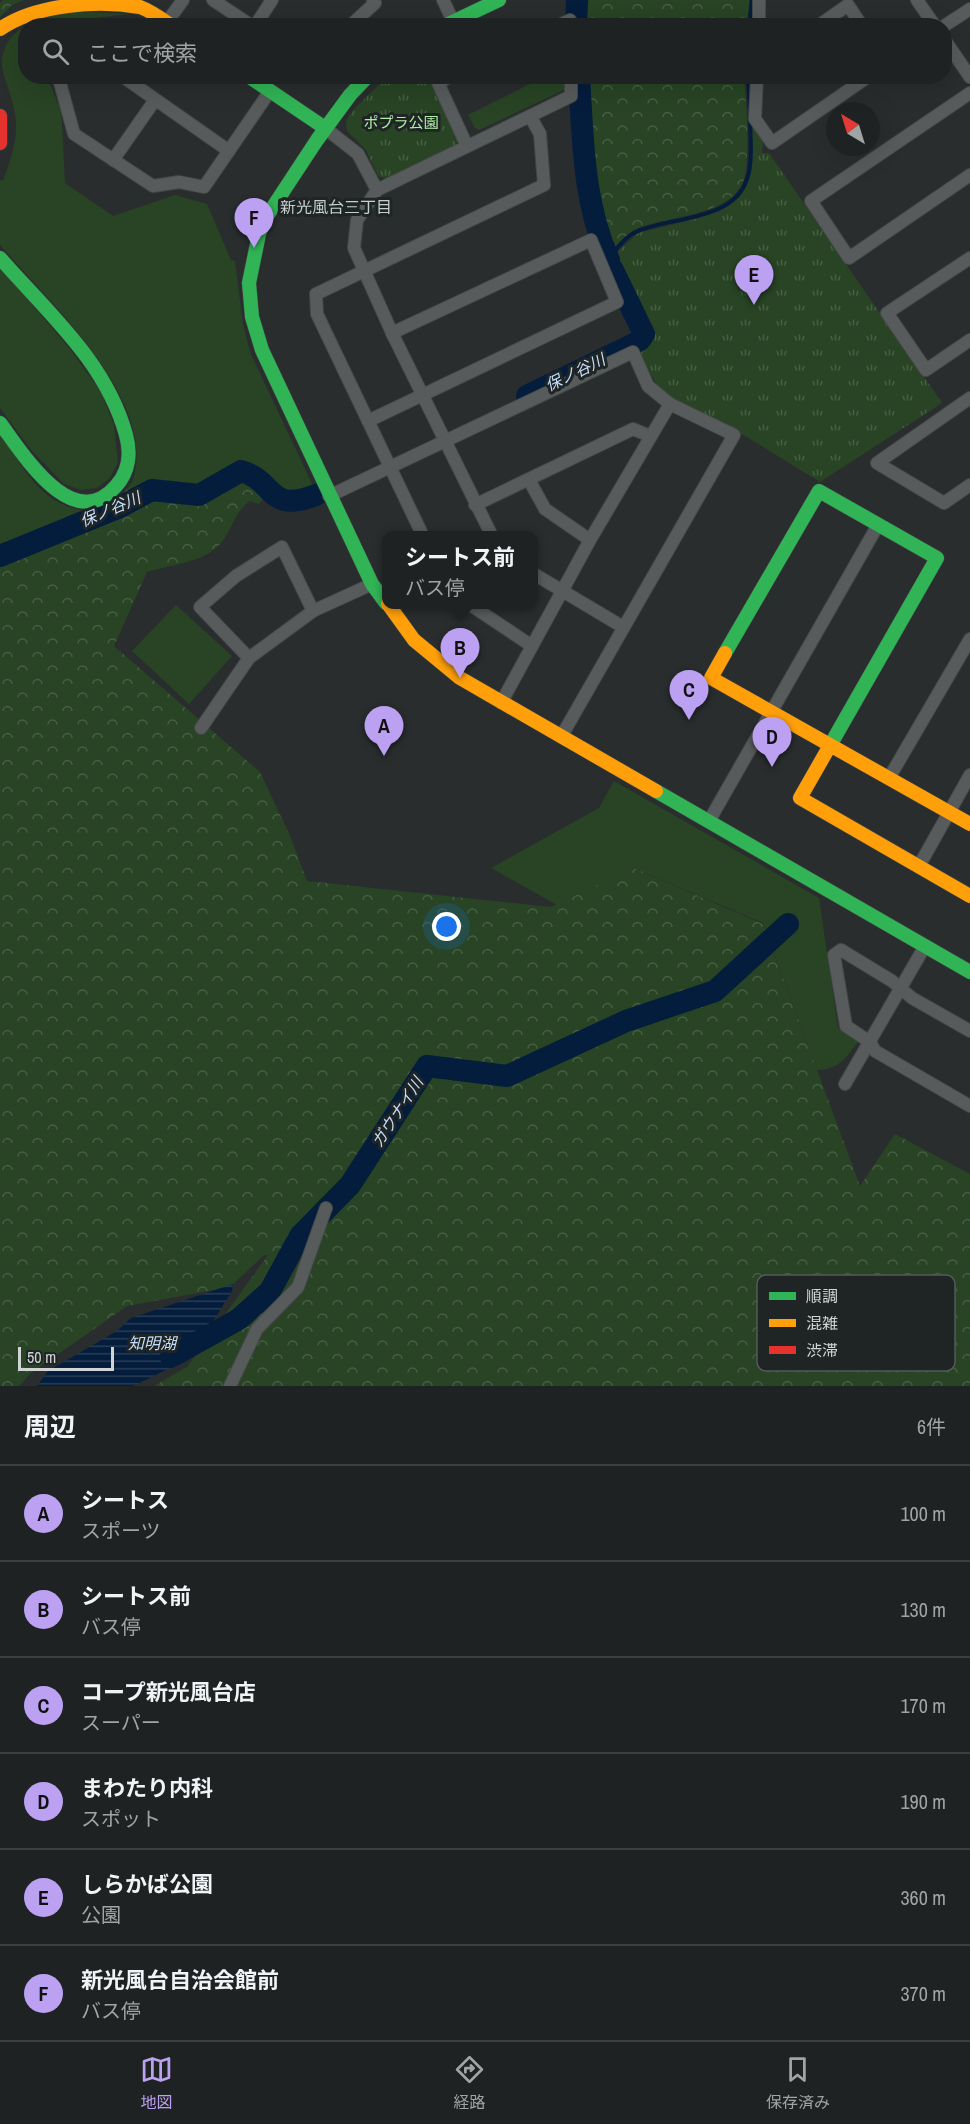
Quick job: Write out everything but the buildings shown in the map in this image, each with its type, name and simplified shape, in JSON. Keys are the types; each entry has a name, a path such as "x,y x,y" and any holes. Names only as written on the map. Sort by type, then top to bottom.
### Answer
{"street":[{"path":"171,18 183,0"},
{"path":"213,0 241,18"},
{"path":"259,18 272,0"},
{"path":"359,18 375,3 374,0"},
{"path":"443,0 448,18"},
{"path":"460,18 499,0"},
{"path":"759,0 759,18"},
{"path":"917,0 929,18"},
{"path":"0,29 14,18 46,6 83,1 117,2 140,8 157,18"},
{"path":"830,18 848,5 857,18"},
{"path":"952,21 970,9"},
{"path":"952,50 970,77"},
{"path":"60,84 74,134 153,186 179,182 204,187 270,91"},
{"path":"134,84 229,151"},
{"path":"260,84 326,128 358,154 377,190"},
{"path":"360,84 326,128 265,219 254,248 249,283 252,317 262,350 329,496 372,584 382,597"},
{"path":"438,84 467,146"},
{"path":"489,531 444,442 364,272 354,248 354,234 357,220 377,190 571,96 571,84"},
{"path":"757,84 756,119 772,143 858,84"},
{"path":"970,93 811,201 849,258 970,175"},
{"path":"113,160 156,100"},
{"path":"0,116 0,143"},
{"path":"421,531 317,314 316,294 544,185 540,134 530,116"},
{"path":"368,421 617,302 591,240 392,333"},
{"path":"0,258 94,367 112,398 129,454 121,480 107,495 89,504 69,498 49,485 0,423"},
{"path":"970,258 887,313 926,370 970,340"},
{"path":"329,496 633,352 648,386 670,404 734,435 561,737"},
{"path":"970,398 878,463 944,503 970,485"},
{"path":"501,703 564,592 590,540 670,404"},
{"path":"475,505 633,429 650,436"},
{"path":"529,480 545,509 590,540"},
{"path":"970,824 889,778 831,746 771,713 711,678 819,491 937,558 831,746 800,798 970,896"},
{"path":"709,822 878,525"},
{"path":"249,658 200,607 236,576 282,547 313,611"},
{"path":"538,576 623,627"},
{"path":"201,728 249,658 313,611 372,584"},
{"path":"391,609 414,640 460,678 970,972"},
{"path":"476,609 532,646"},
{"path":"889,778 970,639"},
{"path":"919,866 970,775"},
{"path":"845,1084 925,946"},
{"path":"970,1031 841,950 834,955 846,1026 870,1042 875,1051 970,1106"},
{"path":"230,1386 257,1329 298,1287 326,1208"}],"green space":[{"path":"3,0 24,0 12,5 0,17 0,3"},
{"path":"584,0 749,0 748,18 581,18"},
{"path":"71,11 129,14 94,18 42,18"},
{"path":"18,31 18,84 50,84 60,108 65,183 113,216 175,195 207,204 231,260 235,261 243,324 250,352 314,488 283,495 253,470 180,500 167,497 155,499 132,482 137,451 130,419 115,387 94,354 70,323 0,245 0,180 3,181 10,159 16,129 14,108 2,67 3,54"},
{"name":"ポプラ公園","path":"380,84 433,84 458,139 455,146 386,179 378,176 366,150 347,131 346,121 354,109"},
{"path":"530,84 566,84 566,89 479,130 475,128 468,115"},
{"path":"584,84 744,84 747,160 743,182 736,193 725,202 696,213 636,229 608,253 592,207"},
{"path":"751,124 763,140 762,153 769,153 942,403 820,482 724,423 670,397 658,386 635,349 647,335 611,258 638,233 699,218 739,198 751,173"},
{"path":"0,267 70,349 101,392 114,425 118,462 110,478 97,488 81,490 64,484 32,451 0,408"},
{"path":"0,435 43,492 67,506 82,510 0,551"},
{"path":"243,474 255,479 267,493 259,504 250,501 245,505 224,539 209,553 189,562 147,572 114,646 260,772 290,836 307,881 551,907 634,868 763,924 860,1186 895,1134 970,1174 970,1386 154,1386 187,1367 268,1255 264,1255 230,1287 127,1306 31,1373 19,1386 0,1386 0,551 82,510 98,509 109,505 122,495 132,482 155,499 167,497 180,500"},
{"path":"176,605 232,656 189,704 132,651"},
{"path":"614,781 819,898 838,1028 859,1040 837,1065 817,1070 763,923 634,868 557,905 491,868 599,808"}],"water":[{"name":"知明湖","path":"233,1284 232,1291 204,1336 172,1367 133,1386 37,1386 48,1371 117,1331 131,1318"}],"waterway":[{"name":"保ノ谷川","path":"576,18 577,0"},
{"path":"750,18 752,0"},
{"name":"保ノ谷川","path":"579,84 583,147 589,193 600,238 609,260"},
{"path":"748,84 750,109"},
{"path":"608,259 633,233 717,210 731,202 741,191 750,169 750,116"},
{"name":"保ノ谷川","path":"613,270 644,334 640,340"},
{"name":"保ノ谷川","path":"527,396 634,344"},
{"name":"保ノ谷川","path":"0,556 120,507 152,490 199,495 241,471 261,482 273,494 289,501 316,495"},
{"name":"ガウナイ川","path":"171,1357 239,1319 270,1291 300,1236 350,1185 427,1066 507,1076 626,1021 715,991 788,924"}],"traffic: fast":[{"path":"461,18 499,0"},
{"path":"260,84 325,128"},
{"path":"360,84 317,140 265,219 259,234 249,283 252,317 262,350 372,584 382,598"},
{"path":"0,258 74,340 105,384 126,435 128,455 124,475 116,486 100,499 83,502 66,496 50,485 35,470 0,423"},
{"path":"725,653 819,491 937,558 828,749"},
{"path":"656,791 970,972"}],"traffic: slow":[{"path":"22,18 49,9 86,4 140,7 160,18"},
{"path":"0,29 18,20"},
{"path":"392,609 414,640 460,678 656,791"},
{"path":"725,653 711,678 970,824"},
{"path":"828,749 800,798 970,896"}],"traffic: jam":[{"path":"0,116 0,143"}],"place":[{"name":"新光風台自治会館前","path":"254,248"},
{"name":"しらかば公園","path":"754,305"},
{"name":"シートス前","path":"460,678"},
{"name":"コープ新光風台店","path":"689,720"},
{"name":"シートス","path":"384,756"},
{"name":"まわたり内科","path":"772,767"}],"district":[{"name":"新光風台三丁目","path":"336,207"}]}
